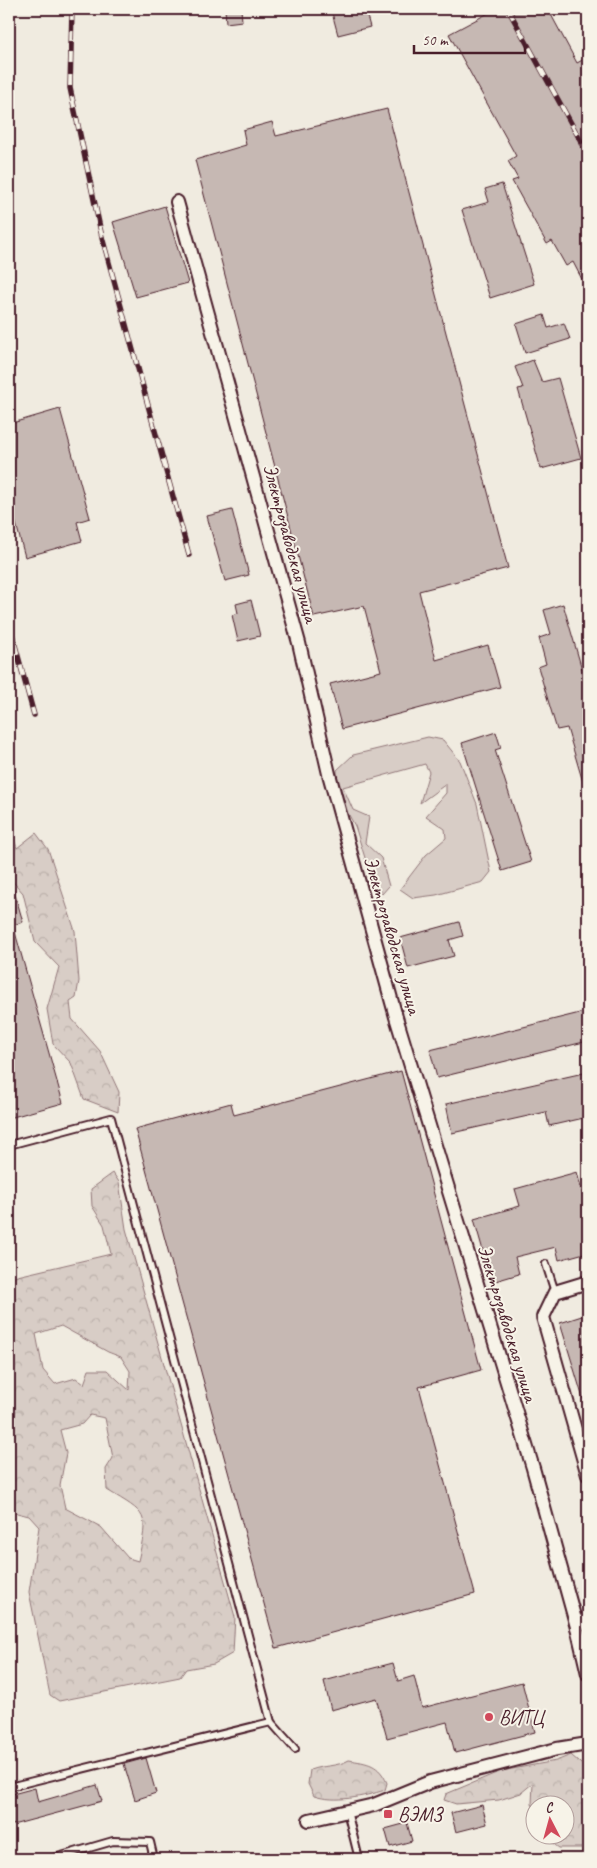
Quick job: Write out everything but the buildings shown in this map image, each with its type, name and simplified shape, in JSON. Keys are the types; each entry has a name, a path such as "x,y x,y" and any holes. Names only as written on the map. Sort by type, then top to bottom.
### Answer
{"street":[{"name":"Электрозаводская улица","path":"177,202 299,643 329,774 396,1017 533,1468 588,1674"},
{"path":"588,1282 555,1292 543,1317 588,1475"},
{"path":"577,1627 588,1617"},
{"path":"309,1820 374,1805 430,1782 557,1749 588,1744"}],"lane":[{"path":"9,1144 110,1118 271,1722 295,1749"},
{"path":"546,1264 555,1292"},
{"path":"9,1787 271,1722"},
{"path":"347,1811 359,1859"},
{"path":"51,1859 113,1841 150,1842 154,1859"}],"green space":[{"path":"428,737 443,740 460,761 477,804 491,872 483,882 436,895 413,898 400,889 426,855 446,838 445,829 426,816 446,793 446,784 420,803 429,772 425,764 343,787 353,810 369,817 365,843 381,858 389,886 382,894 371,877 355,826 338,795 337,770 353,755"},
{"path":"9,825 17,848 36,833 48,849 75,931 79,981 76,998 70,1002 72,1019 100,1051 119,1092 118,1112 84,1099 71,1063 53,1044 47,1009 59,967 35,942 23,893 9,877"},
{"path":"113,1173 119,1182 126,1229 235,1617 233,1653 214,1664 186,1669 180,1677 59,1701 50,1695 29,1592 39,1527 29,1516 9,1511 9,1278 111,1254 104,1225 92,1206 91,1189","holes":["61,1326 108,1352 121,1357 130,1371 129,1390 107,1370 89,1370 84,1384 76,1378 55,1384 43,1370 36,1334","90,1415 105,1418 113,1458 106,1469 107,1490 131,1505 142,1516 144,1533 138,1561 128,1558 101,1527 65,1508 60,1485 66,1453 60,1430 82,1424"]},
{"path":"571,1755 588,1770 588,1852 585,1848 559,1848 556,1846 574,1846 574,1796 532,1796 533,1783 521,1793 499,1800 456,1804 444,1800 446,1794 501,1771 556,1761"},
{"path":"349,1760 376,1768 387,1783 385,1790 368,1795 340,1799 314,1796 308,1784 310,1770 340,1764"}],"railway":[{"path":"72,9 70,88 102,237 189,555"},
{"path":"508,9 588,154"},
{"path":"9,623 34,715"}],"place":[{"name":"ВИТЦ","path":"489,1717"},
{"name":"ВЭМЗ","path":"388,1814"}]}
